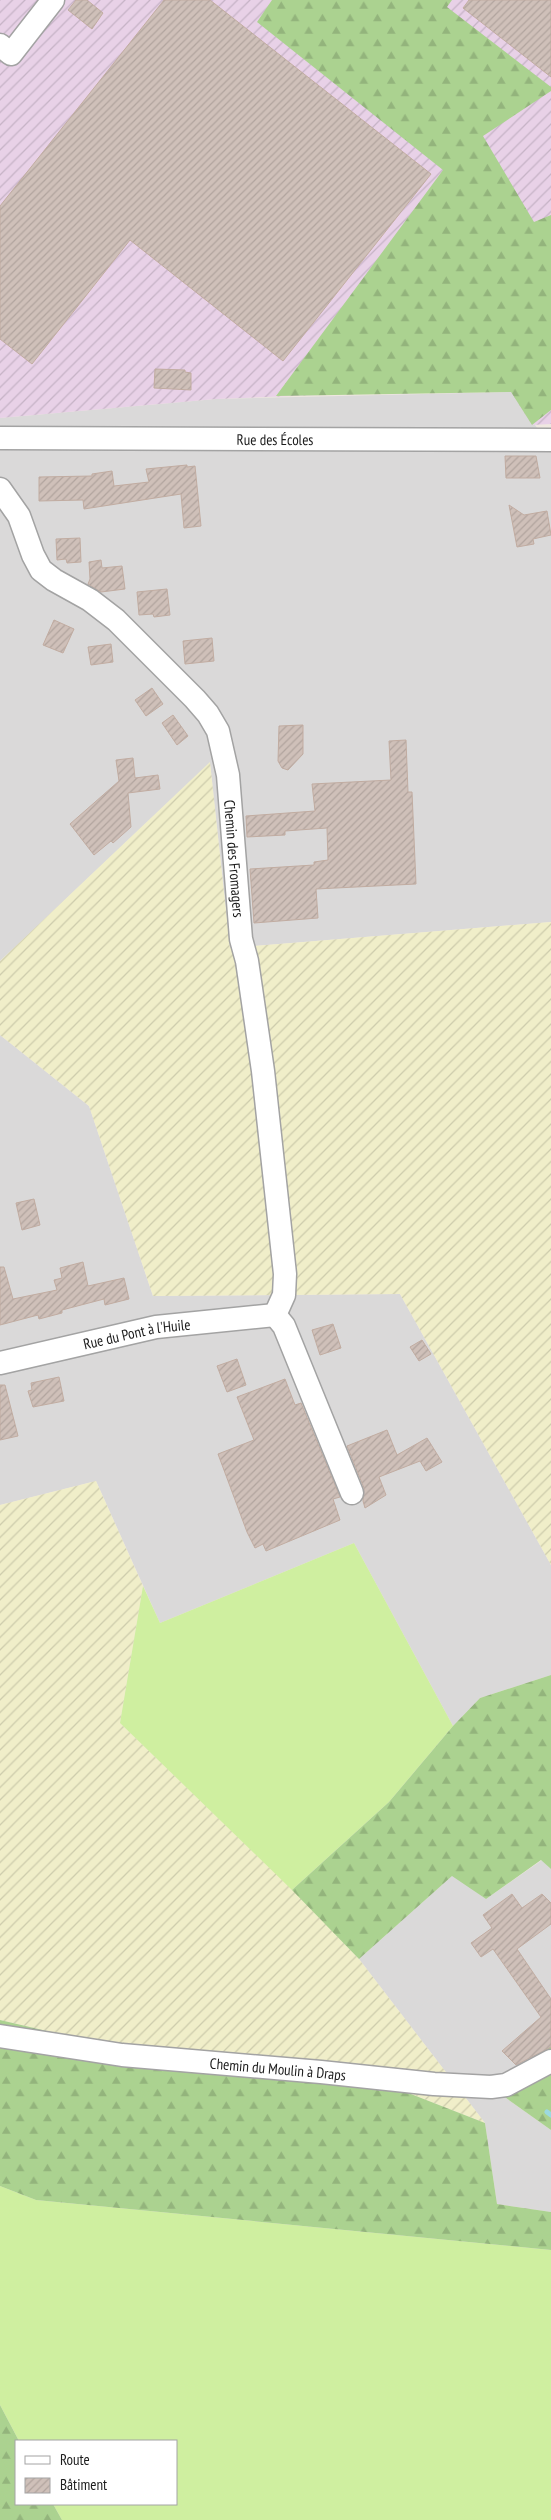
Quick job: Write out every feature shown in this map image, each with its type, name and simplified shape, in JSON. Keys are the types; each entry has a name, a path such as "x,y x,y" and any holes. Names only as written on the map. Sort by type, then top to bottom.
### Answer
{"street":[{"path":"0,45 11,54 53,0"},
{"name":"Rue des Écoles","path":"0,438 551,440"},
{"name":"Chemin des Fromagers","path":"0,489 19,516 33,555 41,570 54,580 90,600 116,620 195,699 208,714 218,731 228,775 241,939 249,970 281,1231 285,1274 284,1295 275,1315"},
{"path":"275,1315 284,1326 352,1493"},
{"name":"Rue du Pont à l'Huile","path":"0,1363 156,1328 275,1315"},
{"name":"Chemin du Moulin à Draps","path":"0,2036 122,2055 482,2086 506,2085 551,2061"}],"shaded area":[{"path":"0,0 551,0 551,424 532,425 511,392 476,389 216,399 0,418"},
{"path":"511,392 551,447 551,922 230,948 210,763 0,961 0,418 216,399"},
{"path":"210,762 230,948 551,922 551,1565 400,1294 153,1296 89,1106 0,1035 0,961"},
{"path":"0,1035 89,1106 153,1296 400,1294 551,1565 551,1675 480,1698 453,1726 354,1543 160,1623 96,1481 0,1505"},
{"path":"96,1481 143,1586 120,1723 292,1889 359,1959 485,2123 393,2087 200,2067 0,2020 0,1505"},
{"path":"542,1860 551,1869 551,2044 499,2093 551,2130 551,2212 497,2204 485,2123 359,1959 453,1875 486,1899"}],"green space":[{"path":"272,0 452,0 447,7 551,87 551,91 483,136 534,222 551,215 551,410 532,425 511,392 276,396 443,170 257,22"},
{"path":"354,1543 453,1726 389,1802 292,1890 120,1723 143,1586 160,1623"},
{"path":"551,1675 551,1869 541,1860 486,1899 452,1876 359,1959 292,1890 389,1802 453,1726 480,1698"},
{"path":"0,2020 200,2067 393,2087 485,2123 497,2204 551,2212 551,2250 36,2200 0,2186"},
{"path":"551,2044 551,2130 499,2093"},
{"path":"0,2186 36,2200 551,2250 551,2520 62,2520 54,2505 178,2505 178,2440 18,2440 0,2405"},
{"path":"0,2405 18,2440 15,2440 15,2505 54,2505 62,2520 0,2520"}],"building":[{"path":"76,0 87,0 103,13 92,29 68,10"},
{"path":"164,0 210,0 431,174 283,361 130,240 32,364 0,339 0,206"},
{"path":"469,0 551,0 551,77 463,8"},
{"path":"155,369 185,370 185,372 191,373 191,390 154,388"},
{"path":"505,456 536,456 540,478 506,478"},
{"path":"187,465 187,467 195,466 201,526 184,528 181,494 84,509 83,500 39,501 39,477 92,476 92,474 112,471 114,486 149,482 146,469"},
{"path":"509,505 524,515 547,511 551,535 533,539 534,544 517,547"},
{"path":"80,538 81,562 67,563 66,559 57,560 56,539"},
{"path":"101,560 102,568 122,566 125,589 101,592 88,584 90,579 89,562"},
{"path":"167,589 170,615 154,617 153,614 139,615 137,592"},
{"path":"54,620 74,629 63,653 43,645"},
{"path":"212,638 214,661 185,664 183,641"},
{"path":"111,644 113,662 91,665 88,647"},
{"path":"152,688 163,704 146,716 135,700"},
{"path":"173,715 188,736 177,745 162,723"},
{"path":"303,725 303,754 288,770 282,768 278,761 279,726"},
{"path":"406,740 408,792 412,792 416,884 316,889 318,918 254,923 250,869 314,865 314,862 328,860 327,828 285,831 285,835 247,837 246,816 315,811 312,784 391,780 389,741"},
{"path":"133,758 135,778 158,775 160,789 128,793 131,827 113,843 111,841 94,855 70,824 119,781 116,760"},
{"path":"34,1199 40,1225 22,1230 16,1203"},
{"path":"83,1262 88,1286 124,1278 129,1299 105,1305 104,1299 62,1310 62,1313 39,1319 38,1315 0,1325 0,1267 4,1267 13,1299 57,1290 54,1280 62,1278 60,1268"},
{"path":"333,1324 341,1348 320,1355 312,1330"},
{"path":"422,1340 431,1354 419,1361 410,1347"},
{"path":"237,1359 246,1385 227,1392 217,1366"},
{"path":"59,1377 64,1401 33,1407 28,1391 32,1390 31,1383"},
{"path":"285,1379 295,1405 301,1403 340,1497 333,1499 340,1520 266,1551 263,1544 255,1548 247,1532 218,1454 254,1440 237,1397"},
{"path":"0,1385 5,1385 18,1436 0,1440"},
{"path":"387,1430 397,1455 427,1438 442,1462 426,1471 420,1461 379,1477 386,1495 365,1508 363,1501 364,1488 347,1446"},
{"path":"512,1894 522,1908 542,1894 551,1903 551,1924 517,1949 551,1999 551,2047 516,2065 502,2051 541,2017 493,1949 481,1957 471,1943 492,1928 483,1915"}],"waterway":[{"path":"547,2112 551,2115"}]}
